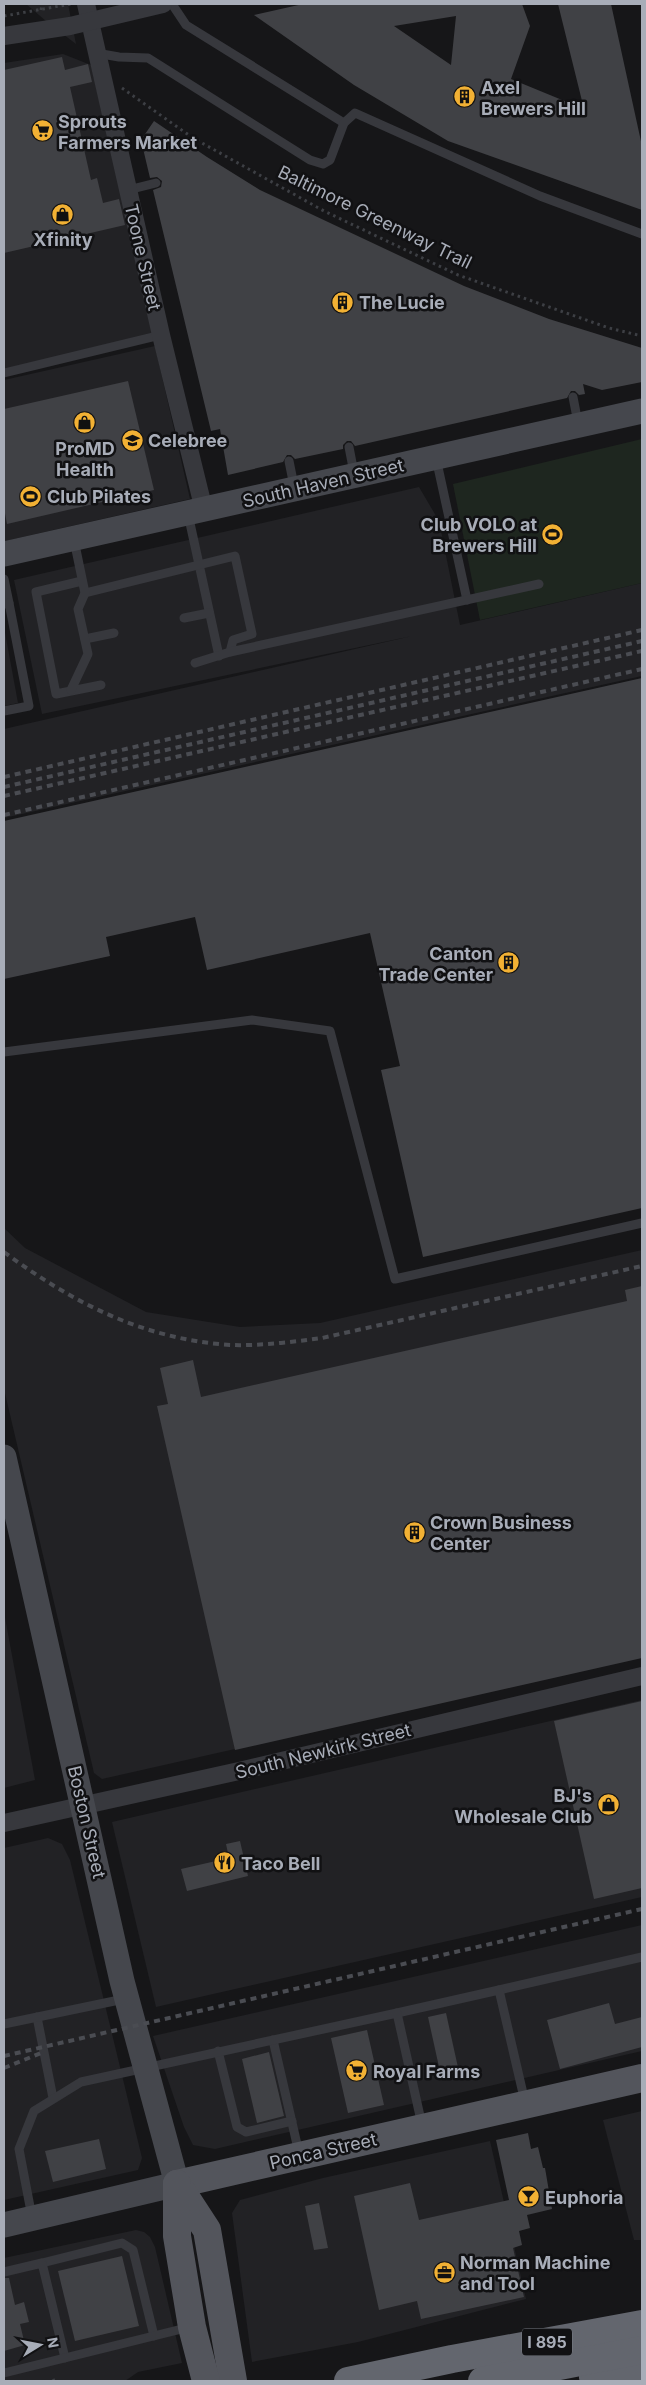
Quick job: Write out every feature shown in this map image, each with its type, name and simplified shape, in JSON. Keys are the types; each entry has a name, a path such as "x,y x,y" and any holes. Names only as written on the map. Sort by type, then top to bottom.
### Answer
{"highway":[{"path":"452,2359 472,2345 642,2306"},
{"name":"I 895","path":"348,2381 452,2359 642,2324"},
{"name":"I 895","path":"482,2381 642,2350"},
{"path":"564,2381 642,2370"}],"main road":[{"name":"South Haven Street","path":"4,554 642,411"},
{"name":"Boston Street","path":"4,1457 127,1998 177,2184"},
{"name":"Ponca Street","path":"4,2225 642,2078"},
{"path":"177,2184 177,2236 192,2327 206,2381"},
{"path":"177,2184 207,2230 233,2381"}],"street":[{"path":"4,36 88,12 164,4"},
{"name":"Toone Street","path":"88,12 161,335 196,511"},
{"name":"South Newkirk Street","path":"4,1823 239,1771 642,1676"}],"lane":[{"path":"172,4 186,25 344,123"},
{"path":"96,52 119,57 148,58 310,160 323,164 330,160 344,123 355,113 540,196 642,234"},
{"path":"128,190 156,183"},
{"path":"4,373 161,335"},
{"path":"573,396 579,425"},
{"path":"349,448 354,476"},
{"path":"436,457 468,600"},
{"path":"289,461 294,489"},
{"path":"196,511 198,564 219,656"},
{"path":"71,690 88,654 78,609 85,592 73,539"},
{"path":"85,592 235,556 252,634 234,640 230,652"},
{"path":"4,578 6,603 29,706 4,711"},
{"path":"82,581 36,592 56,694 101,685"},
{"path":"195,663 230,652 539,584"},
{"path":"184,618 209,612"},
{"path":"85,639 114,633"},
{"path":"4,1052 252,1020 330,1031 395,1279 642,1224"},
{"path":"32,2218 19,2149 34,2111 81,2082 642,1957"},
{"path":"500,1990 526,2104"},
{"path":"4,2024 127,1998"},
{"path":"397,2012 422,2128"},
{"path":"37,2017 53,2098"},
{"path":"273,2040 300,2156"},
{"path":"218,2051 237,2127 246,2132 292,2121"},
{"path":"4,2272 122,2243 133,2250 154,2336"},
{"path":"42,2263 65,2358"},
{"path":"4,2373 192,2327"}],"path":[{"path":"41,10 42,4"},
{"path":"4,16 74,4"},
{"name":"Baltimore Greenway Trail","path":"120,87 193,138 324,211 458,275 609,328 642,336"}],"shaded area":[{"path":"26,4 68,4 76,44 46,21"},
{"path":"63,54 91,65 154,337 4,370 4,63"},
{"path":"155,346 190,499 5,541 4,380"},
{"name":"Club VOLO at Brewers Hill","path":"642,439 642,583 480,620 453,484"},
{"path":"419,487 439,521 460,625 642,583 642,676 4,818 4,729 412,636 42,714 14,580"},
{"path":"4,627 18,703 4,706"},
{"name":"Crown Business Center","path":"4,1228 25,1248 146,1312 240,1327 320,1323 642,1250 642,1657 102,1779 94,1773 4,1389"},
{"path":"4,1612 35,1780 4,1788"},
{"path":"642,1700 642,1897 156,2007 112,1822"},
{"path":"48,1838 62,1844 70,1860 142,2158 138,2170 4,2200 4,1848"},
{"path":"642,1925 642,2051 215,2149 193,2145 184,2127 153,2036"},
{"path":"642,2111 642,2240 634,2240 603,2120"},
{"path":"490,2141 526,2299 358,2342 252,2362 232,2213 240,2200 323,2178"},
{"path":"136,2230 144,2232 150,2237 155,2247 182,2363 138,2372 125,2381 4,2381 4,2258"}],"building":[{"name":"Axel Brewers Hill","path":"303,4 522,4 530,26 511,79 584,109 558,4 611,4 642,146 642,210 448,141 354,85 254,15","holes":["456,16 451,65 394,26"]},
{"path":"62,57 65,70 88,64 92,82 70,87 91,180 97,178 103,203 119,199 125,225 4,253 4,70"},
{"name":"The Lucie","path":"154,121 260,190 464,286 549,319 642,348 642,382 602,390 583,384 585,394 579,395 575,391 571,391 567,398 355,446 351,441 347,441 343,445 343,449 295,459 291,455 287,455 283,462 228,475 220,429 211,431 153,190 161,187 162,181 157,177 150,178 141,140"},
{"path":"128,381 154,490 7,524 4,508 4,409"},
{"name":"Canton Trade Center","path":"642,678 642,1208 423,1257 381,1070 400,1066 370,933 207,970 195,917 106,937 110,956 4,979 4,821"},
{"name":"Crown Business Center","path":"642,1286 642,1658 235,1750 157,1406 168,1404 160,1368 193,1360 201,1397 627,1301 625,1290"},
{"name":"BJ's Wholesale Club","path":"642,1701 642,1888 594,1899 554,1721"},
{"name":"Taco Bell","path":"240,1841 248,1876 187,1891 181,1869 229,1858 226,1844"},
{"path":"609,2003 615,2024 642,2017 642,2047 560,2069 547,2020"},
{"name":"Royal Farms","path":"446,2013 459,2072 441,2076 428,2017"},
{"name":"Royal Farms","path":"367,2030 384,2105 348,2113 331,2038"},
{"path":"269,2052 284,2116 257,2123 242,2059"},
{"name":"Norman Machine and Tool","path":"528,2133 531,2149 538,2147 543,2168 545,2168 552,2209 527,2215 530,2228 519,2231 522,2245 513,2248 524,2297 421,2319 417,2301 379,2310 354,2196 410,2183 419,2220 509,2200 496,2140"},
{"path":"99,2139 106,2169 53,2182 45,2151"},
{"path":"319,2203 328,2248 314,2250 305,2206"},
{"path":"122,2256 139,2326 75,2341 58,2271"},
{"path":"4,2278 9,2278 15,2305 24,2302 29,2322 20,2324 25,2345 4,2351"}],"railway":[{"path":"4,777 642,630"},
{"path":"4,787 642,641"},
{"path":"4,796 642,651"},
{"path":"4,815 642,669"},
{"path":"4,1252 56,1287 110,1315 168,1335 230,1345 264,1344 322,1338 642,1266"},
{"path":"4,2056 642,1909"},
{"path":"4,2068 41,2053"}],"place":[{"name":"Axel Brewers Hill","path":"465,97"},
{"name":"Sprouts Farmers Market","path":"42,131"},
{"name":"Xfinity","path":"63,214"},
{"name":"The Lucie","path":"343,302"},
{"name":"ProMD Health","path":"85,423"},
{"name":"Celebree","path":"132,440"},
{"name":"Club Pilates","path":"31,496"},
{"name":"Club VOLO at Brewers Hill","path":"553,534"},
{"name":"Canton Trade Center","path":"509,963"},
{"name":"Crown Business Center","path":"414,1532"},
{"name":"BJ's Wholesale Club","path":"608,1805"},
{"name":"Taco Bell","path":"225,1863"},
{"name":"Royal Farms","path":"357,2071"},
{"name":"Euphoria","path":"529,2197"},
{"name":"Norman Machine and Tool","path":"444,2272"}]}
